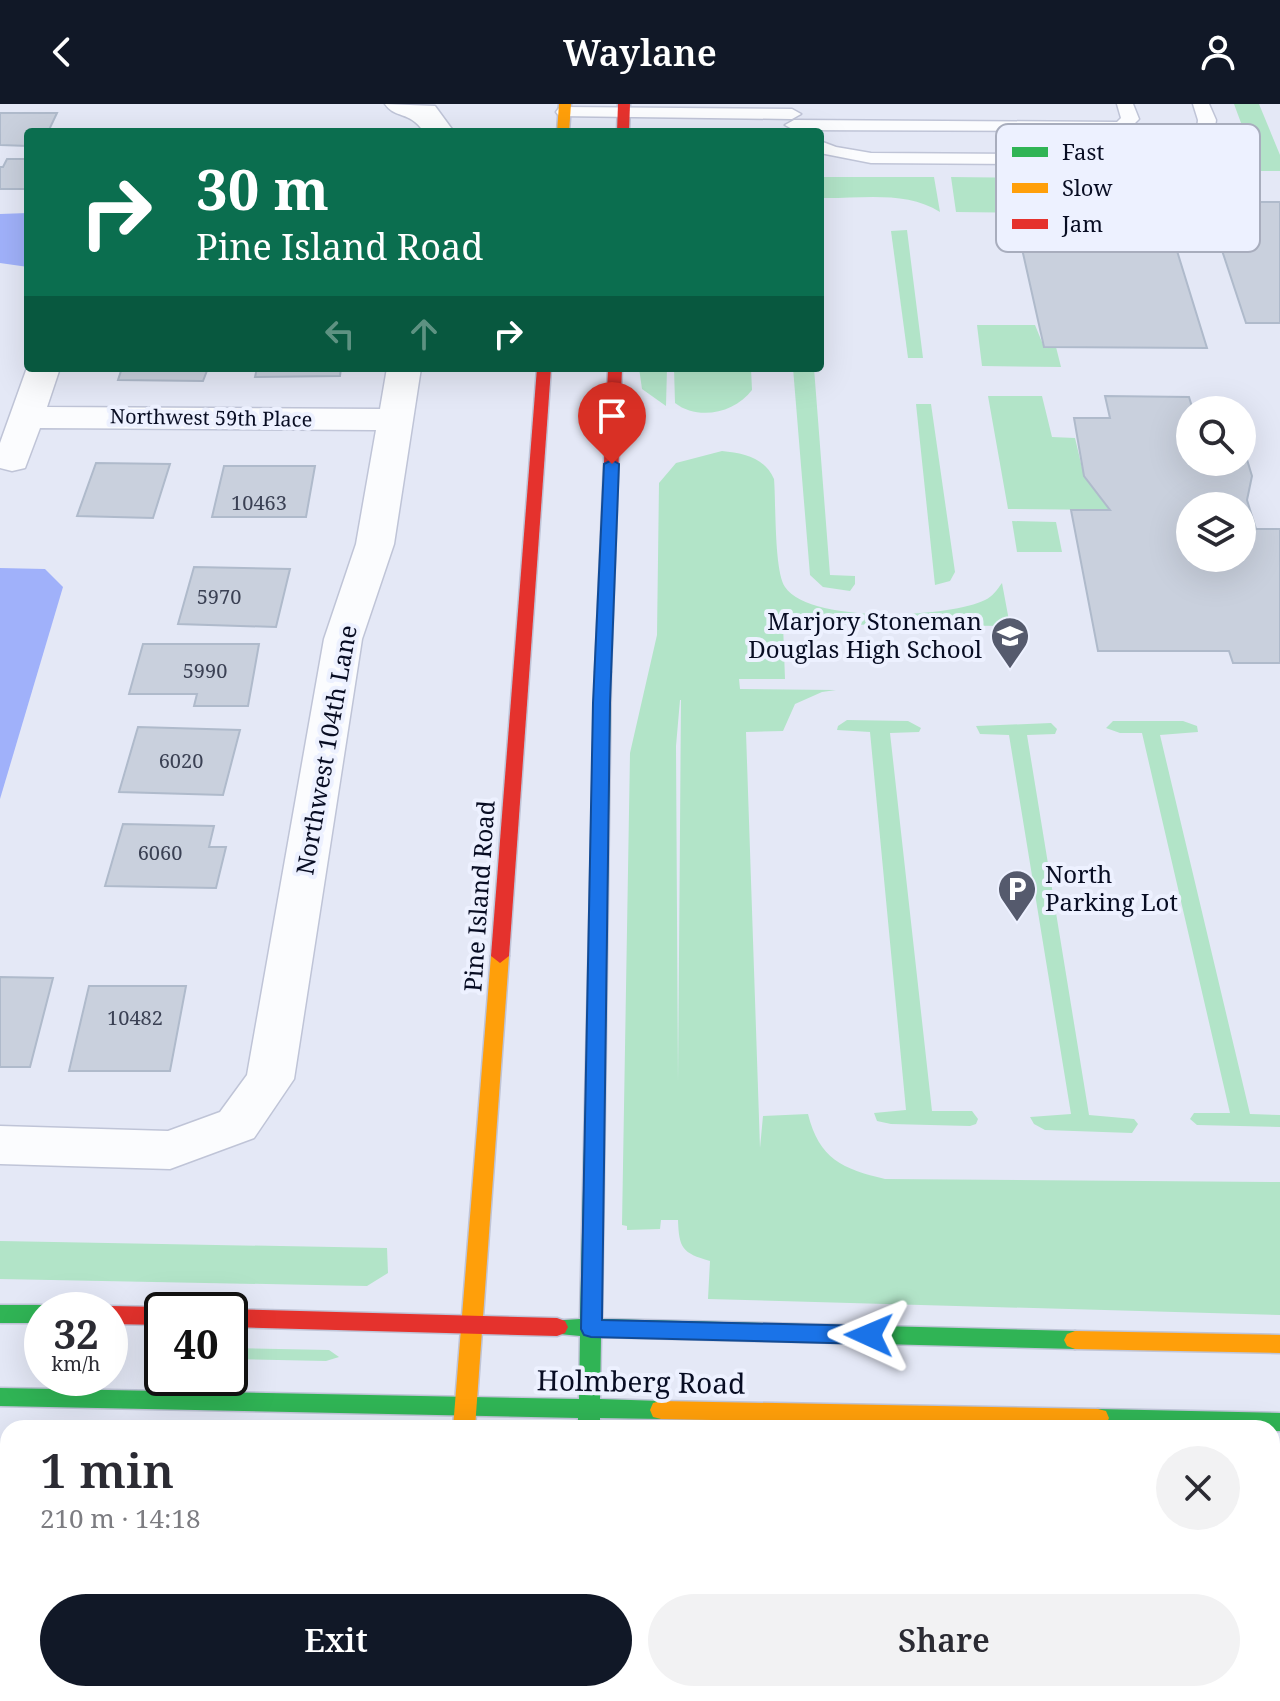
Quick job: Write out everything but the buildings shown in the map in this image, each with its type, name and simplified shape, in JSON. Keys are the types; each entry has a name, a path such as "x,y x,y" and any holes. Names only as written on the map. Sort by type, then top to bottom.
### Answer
{"main road":[{"path":"563,128 565,108"},
{"path":"623,128 624,108"},
{"name":"Pine Island Road","path":"464,1420 544,372"},
{"path":"589,1420 602,703 615,372"},
{"path":"0,1314 24,1314"},
{"name":"Holmberg Road","path":"248,1318 1280,1344"},
{"name":"Holmberg Road","path":"0,1397 1181,1420"}],"street":[{"path":"12,460 42,372"},
{"name":"Northwest 104th Lane","path":"0,1145 170,1150 237,1125 270,1079 343,639 375,544 403,372"},
{"name":"Northwest 59th Place","path":"26,417 396,420"}],"lane":[{"path":"1124,124 1130,119 1125,104"},
{"path":"1201,104 1206,124"},
{"path":"565,108 624,108 796,119 999,124"},
{"path":"824,148 871,158 996,159"}],"green space":[{"path":"1234,104 1259,104 1280,155 1280,171 1260,171 1260,124 1241,124"},
{"path":"824,177 934,177 940,212 912,201 824,198"},
{"path":"951,177 996,178 996,212 956,212"},
{"path":"907,230 923,358 908,358 891,231"},
{"path":"977,325 1035,325 1044,347 1056,347 1061,367 982,366"},
{"path":"640,372 667,372 666,406 642,389"},
{"path":"674,372 751,372 752,390 726,409 694,412 675,403"},
{"path":"793,372 814,372 830,575 855,576 855,584 850,591 823,587 810,575"},
{"path":"988,396 1042,396 1052,437 1075,438 1084,476 1110,510 1008,509"},
{"path":"916,404 931,404 955,572 950,581 935,585"},
{"path":"722,451 746,455 765,466 774,479 781,579 799,599 849,612 912,614 942,611 988,599 1002,583 1010,626 783,624 785,679 739,679 740,689 836,690 822,692 795,704 783,731 746,732 760,1148 763,1116 808,1114 819,1142 835,1160 857,1171 885,1179 1280,1182 1280,1315 708,1299 710,1261 684,1248 679,1237 678,1220 661,1220 660,1229 627,1230 627,1226 622,1225 630,753 657,635 659,483 676,463","holes":["681,700 678,1083 676,746"]},
{"path":"1012,521 1056,522 1062,552 1017,552"},
{"path":"847,720 908,721 921,728 919,732 890,733 932,1111 972,1111 978,1119 976,1124 970,1126 891,1124 877,1121 874,1113 906,1110 870,732 837,730"},
{"path":"1113,721 1183,721 1197,726 1198,732 1160,735 1250,1114 1280,1115 1280,1127 1197,1125 1190,1119 1194,1113 1230,1113 1142,733 1120,733 1106,728"},
{"path":"1051,723 1057,729 1055,734 1027,735 1089,1115 1134,1119 1138,1124 1132,1133 1045,1130 1034,1124 1030,1117 1071,1114 1009,735 980,734 976,726"},
{"path":"0,1241 387,1248 388,1273 367,1286 0,1279"},
{"path":"248,1348 329,1350 339,1357 326,1361 248,1359"}],"water":[{"path":"24,213 24,266 0,263 0,214"},
{"path":"0,568 45,569 63,587 0,799"}],"traffic: fast":[{"path":"589,1420 603,672"},
{"path":"0,1314 24,1314"},
{"path":"557,1327 1075,1340"},
{"path":"0,1397 661,1410"},
{"path":"1098,1418 1189,1420"}],"traffic: slow":[{"path":"563,128 565,104"},
{"path":"465,1420 500,956"},
{"path":"1075,1340 1280,1344"},
{"path":"661,1410 1098,1418"}],"traffic: jam":[{"path":"623,128 624,104"},
{"path":"500,956 544,372"},
{"path":"603,672 615,372"},
{"path":"128,1315 144,1316"},
{"path":"248,1318 557,1327"}],"place":[{"name":"Marjory Stoneman Douglas High School","path":"1010,670"},
{"name":"North Parking Lot","path":"1017,923"}],"route":[{"path":"612,464 602,703 591,1329 869,1335"}]}
